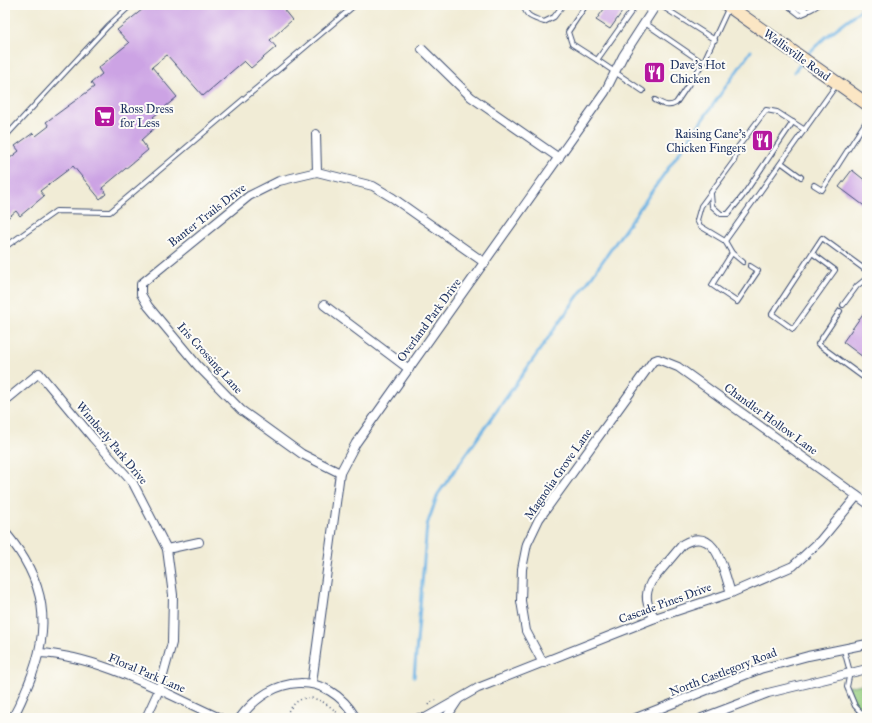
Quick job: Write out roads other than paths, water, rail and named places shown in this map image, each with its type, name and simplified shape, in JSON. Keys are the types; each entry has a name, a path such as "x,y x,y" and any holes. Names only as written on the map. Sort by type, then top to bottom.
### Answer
{"main road":[{"name":"Wallisville Road","path":"729,6 867,104"}],"street":[{"name":"Overland Park Drive","path":"312,683 340,473 356,443 485,263 604,92 656,5"},
{"path":"422,48 470,96 559,158"},
{"path":"316,134 317,172"},
{"name":"Banter Trails Drive","path":"141,284 248,196 279,181 317,172 373,186 393,198 485,263"},
{"name":"Iris Crossing Lane","path":"141,284 141,294 148,306 198,366 240,410 302,454 340,473"},
{"path":"324,304 409,369"},
{"name":"Chandler Hollow Lane","path":"658,359 678,366 867,503"},
{"name":"Magnolia Grove Lane","path":"543,663 526,631 521,601 522,569 527,544 539,519 558,492 584,458 647,367 653,361 658,359"},
{"name":"Wimberly Park Drive","path":"5,401 39,373 133,483 167,549 173,595 172,643 159,690 146,718"},
{"name":"Cascade Pines Drive","path":"426,718 478,688 655,618 731,593 793,566 820,542 857,496"},
{"path":"5,532 20,550 30,567 40,595 44,628 34,670 12,718"},
{"path":"655,618 647,604 648,588 651,582 683,544 689,540 704,540 715,548 731,593"},
{"path":"167,549 199,542"},
{"name":"North Castlegory Road","path":"636,718 760,669 808,656 844,650 867,644"},
{"name":"Floral Park Lane","path":"39,653 55,654 122,673 220,718"},
{"path":"702,718 768,693 867,669"},
{"path":"240,718 255,700 265,692 278,686 312,683 336,694 349,706 356,718"},
{"name":"Cascade Pines Drive","path":"446,718 458,700"}],"lane":[{"path":"5,137 108,26 131,5"},
{"path":"5,246 56,211 110,212 355,5"},
{"path":"524,5 524,11 529,16 544,22 554,17 563,5"},
{"path":"586,5 568,32 572,44 643,91"},
{"path":"596,60 636,5"},
{"path":"660,5 715,40"},
{"path":"802,5 807,12"},
{"path":"790,6 800,15 818,5"},
{"path":"655,100 664,105 672,106 676,103 703,63 715,40 729,6"},
{"path":"644,23 703,63"},
{"path":"725,241 837,84"},
{"path":"744,262 732,253 725,241 700,226 697,220 701,206 734,161 738,146 766,110 777,112 805,130"},
{"path":"814,185 822,190 867,120"},
{"path":"711,193 712,206 721,214 728,214 742,197 793,122"},
{"path":"782,163 801,176"},
{"path":"812,253 835,270 793,329 772,314 812,253 822,238 867,271"},
{"path":"732,253 712,285 737,302 758,271 750,266"},
{"path":"843,305 857,286 867,278"},
{"path":"840,311 818,344 867,380"},
{"path":"844,650 850,672 847,687 855,706 866,718"}],"waterway":[{"path":"805,58 827,36 867,5"},
{"path":"414,677 427,525 438,494 751,51"},
{"path":"794,72 802,62"}],"place":[{"name":"Dave's Hot Chicken","path":"655,72"},
{"name":"Ross Dress for Less","path":"105,116"},
{"name":"Raising Cane's Chicken Fingers","path":"762,141"}]}
